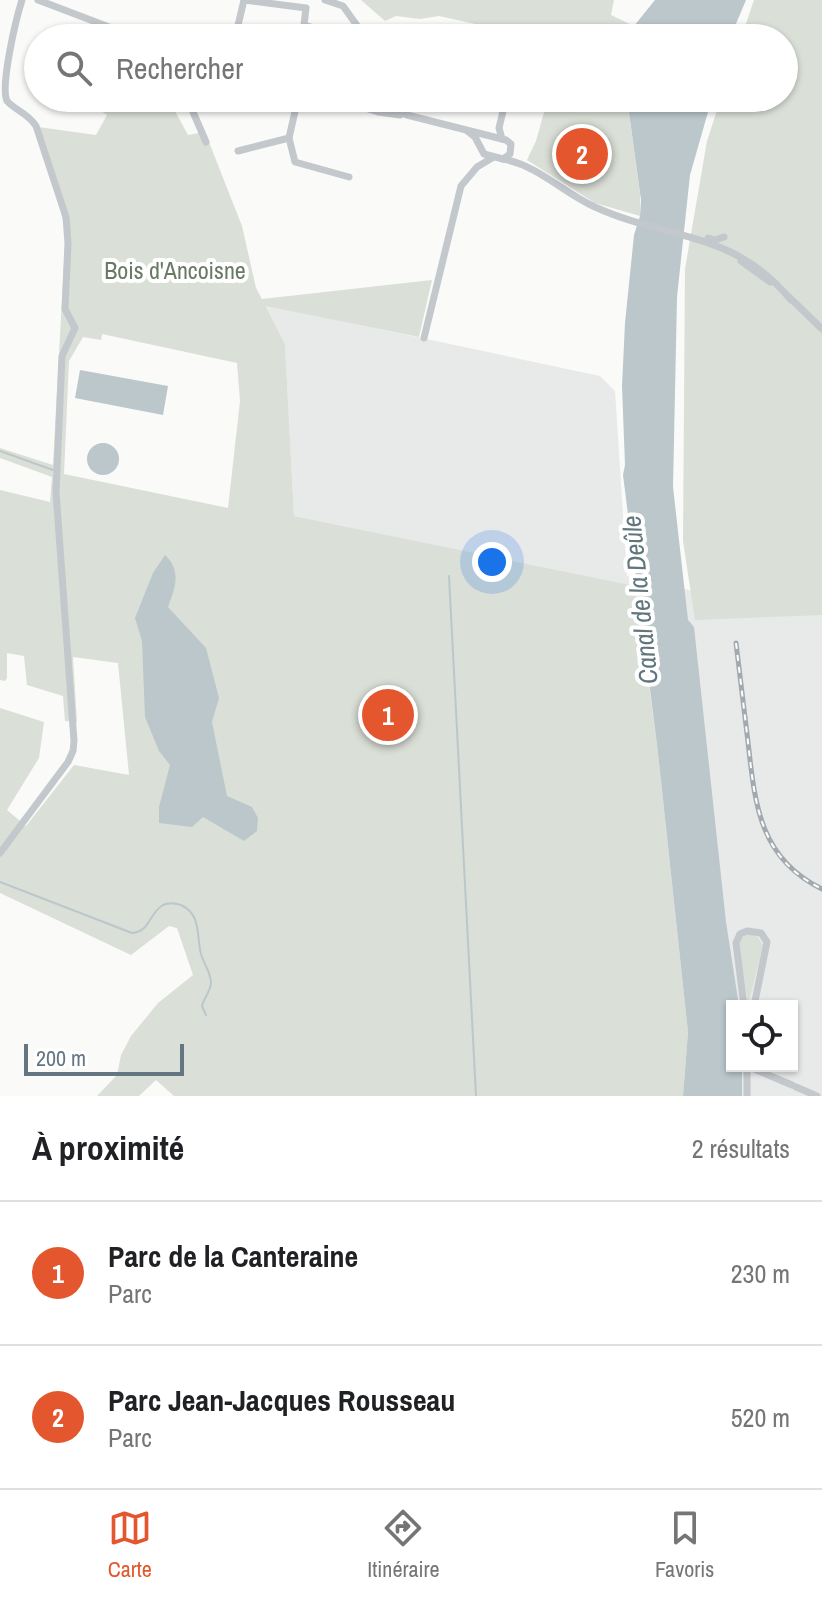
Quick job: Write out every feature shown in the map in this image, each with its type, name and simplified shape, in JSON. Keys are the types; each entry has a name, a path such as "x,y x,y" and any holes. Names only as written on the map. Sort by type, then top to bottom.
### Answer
{"street":[{"path":"0,853 65,766 74,748 56,507 62,356 75,328 65,309 68,225 36,126 3,95 4,65 22,0"},
{"path":"38,0 103,24"},
{"path":"238,24 244,0 306,4 304,24"},
{"path":"325,0 343,6 356,24"},
{"path":"193,112 206,142"},
{"path":"295,112 289,138 297,164 349,177"},
{"path":"398,112 509,141 524,164 578,198 624,216 720,245 746,258 767,273 822,329"},
{"path":"502,139 499,128 503,112"},
{"path":"477,167 482,138 499,128"},
{"path":"466,130 473,135 484,154 524,164"},
{"path":"238,151 289,138"},
{"path":"424,338 461,186 477,167 508,157 512,149"},
{"path":"607,208 624,216"},
{"path":"693,237 715,240 724,237"},
{"path":"743,1000 736,943 740,934 752,931 761,933 767,942 755,1000"},
{"path":"747,1072 747,1096"},
{"path":"759,1072 817,1096"}],"shaded area":[{"path":"266,305 600,376 615,391 627,576 715,596 822,591 822,1096 707,1096 634,586 294,516 285,344"}],"green space":[{"path":"361,0 614,0 611,15 630,24 475,24 439,16 420,19 396,16 385,21"},
{"path":"754,0 822,0 822,615 695,620 683,541 685,269 707,141 716,112 798,112 798,24 746,24"},
{"name":"Bois d'Ancoisne","path":"102,112 176,112 188,135 205,132 242,226 256,288 262,299 432,280 419,337 266,306 285,344 294,516 635,586 657,744 688,1032 683,1096 174,1096 156,1080 139,1096 97,1096 117,1075 121,1055 131,1036 158,1003 193,975 177,928 169,926 131,955 0,893 0,708 44,722 39,758 7,810 26,826 74,765 129,775 118,663 73,657 77,722 65,721 63,696 27,685 24,656 7,653 7,678 0,680 0,490 50,502 52,477 0,458 0,448 53,465 65,244 64,224 38,127 96,135 107,115","holes":["102,334 237,363 240,401 228,508 64,474 69,361 83,337 101,340"]},
{"path":"544,112 629,112 640,216 595,203 527,160"},
{"path":"751,933 763,945 749,1000 739,945 742,938"}],"water":[{"path":"655,0 746,0 736,24 636,24"},
{"name":"Canal de la Deûle","path":"629,112 708,112 690,175 677,297 673,487 688,620 694,627 726,922 738,1000 726,1000 726,1072 742,1072 742,1096 683,1096 688,1032 657,744 623,475 625,323 634,235 641,200"},
{"path":"80,370 168,386 163,415 75,398"},
{"path":"103,443 114,448 119,459 114,470 103,475 92,470 87,459 92,448"},
{"path":"165,555 175,573 175,586 168,607 206,648 219,698 212,722 227,796 252,807 258,818 257,831 244,841 203,817 192,827 159,823 159,807 170,765 159,751 145,717 142,641 135,618 153,573"}],"waterway":[{"path":"0,451 53,470"},
{"path":"449,576 476,1096"},
{"path":"0,882 132,933 146,926 163,905 174,903 188,909 197,926 201,954 211,979 202,1006 206,1015"}],"railway":[{"path":"736,643 754,787 764,827 785,862 822,889"}],"place":[{"name":"Parc Jean-Jacques Rousseau","path":"582,154"},
{"name":"Parc de la Canteraine","path":"388,715"}]}
